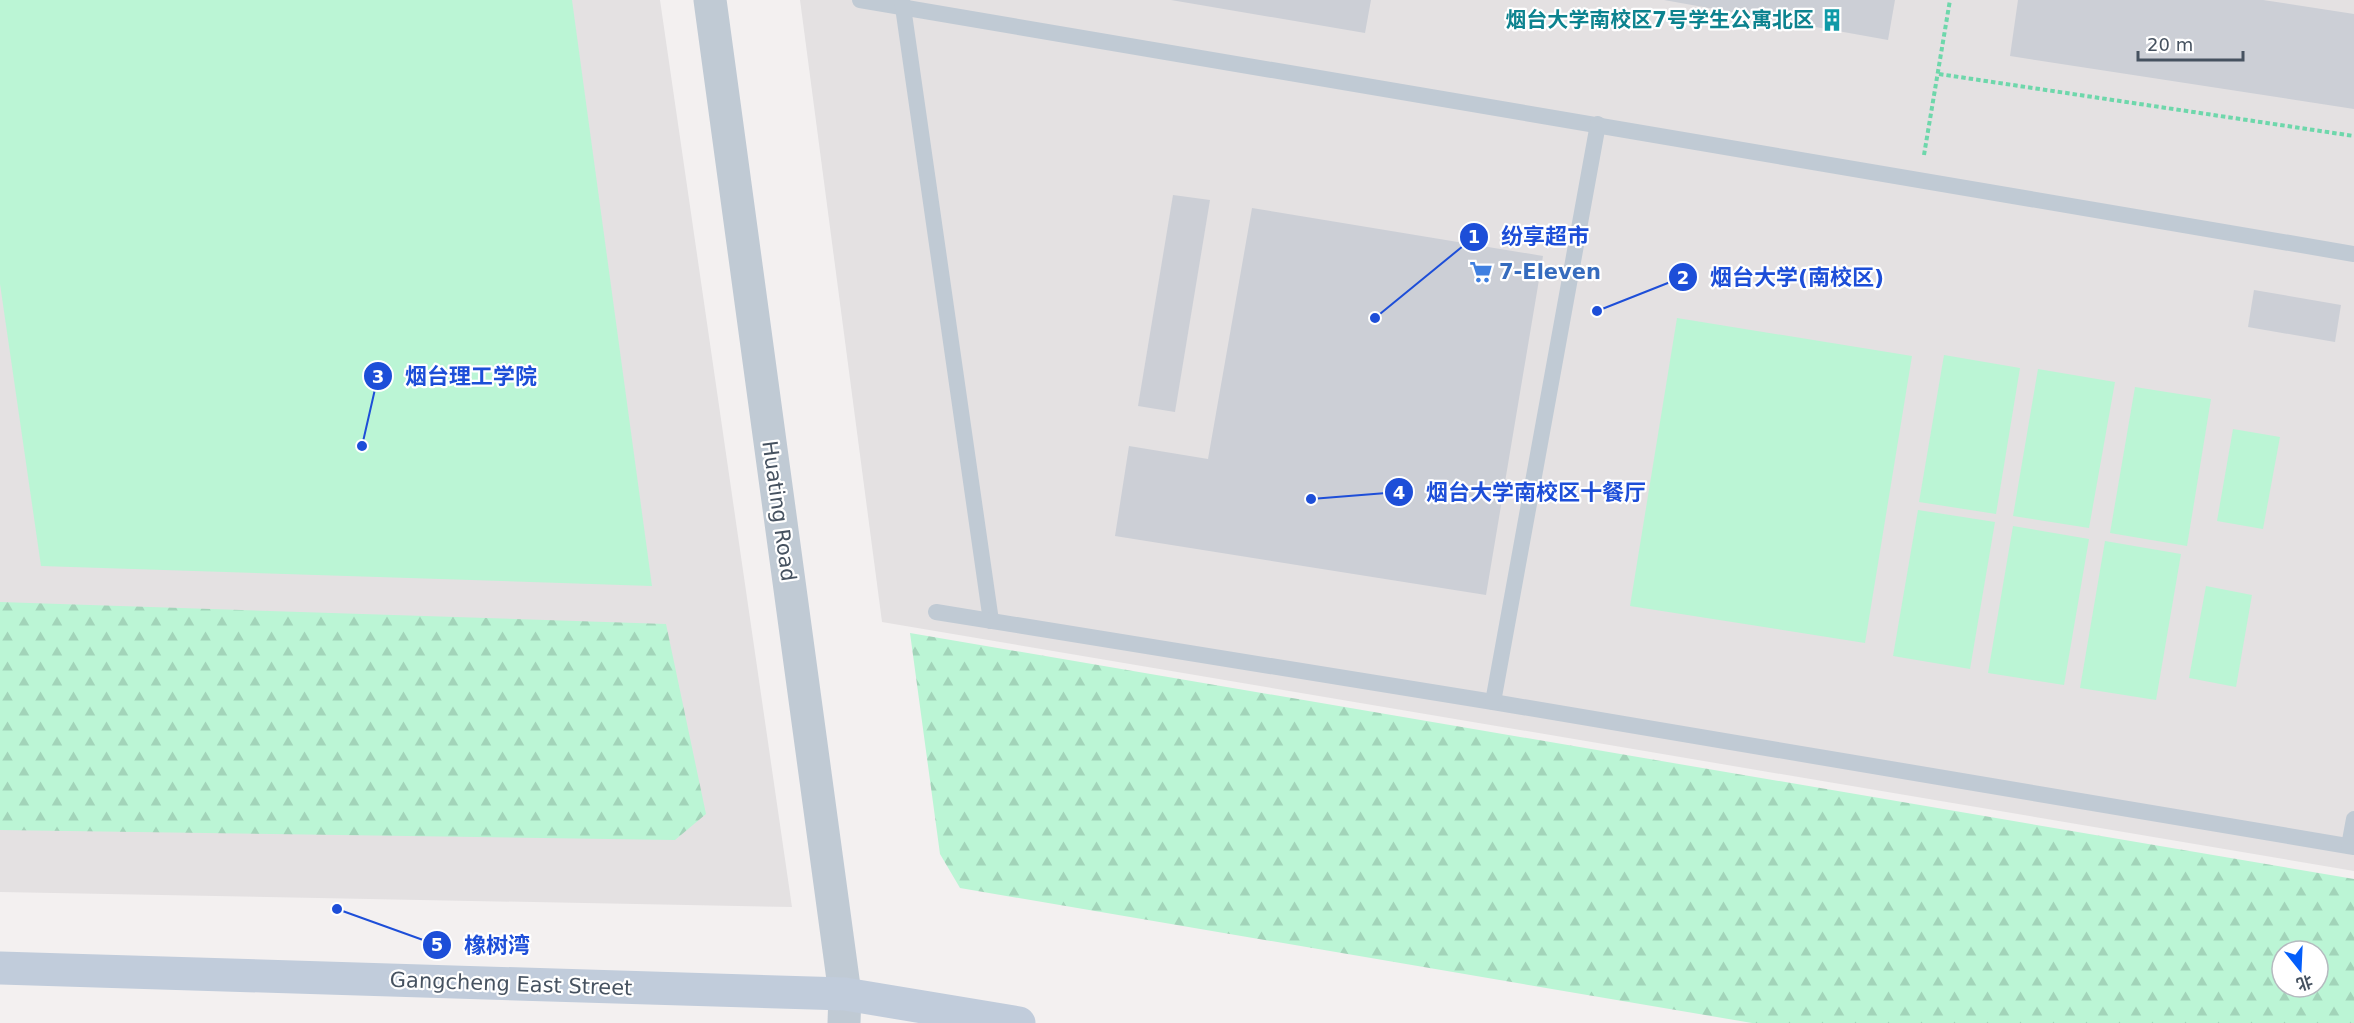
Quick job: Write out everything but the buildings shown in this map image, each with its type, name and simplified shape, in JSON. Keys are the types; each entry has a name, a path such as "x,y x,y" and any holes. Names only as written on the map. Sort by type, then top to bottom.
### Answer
{"main road":[{"name":"Gangcheng East Street","path":"0,968 845,1009 1019,1023"}],"street":[{"name":"Huating Road","path":"710,0 845,1009"}],"lane":[{"path":"860,0 903,3 2354,254"},
{"path":"903,3 991,621"},
{"path":"1493,702 1598,124"},
{"path":"936,612 1493,702 2352,846 2354,819"}],"path":[{"path":"1920,179 1950,0"},
{"path":"1939,74 2354,136"}],"shaded area":[{"path":"0,0 660,0 792,907 0,892"},
{"path":"800,0 2354,0 2354,871 882,622"}],"green space":[{"path":"0,0 572,0 652,586 41,566 0,284"},
{"path":"1677,318 1912,356 1865,643 1630,606"},
{"path":"1944,355 2020,368 1996,514 1919,502"},
{"path":"2038,369 2115,382 2089,528 2013,516"},
{"path":"2135,387 2211,399 2187,546 2110,533"},
{"path":"2233,429 2280,437 2263,529 2217,521"},
{"path":"1918,510 1995,522 1970,669 1893,656"},
{"path":"2013,526 2089,539 2064,685 1988,673"},
{"path":"2105,541 2181,554 2156,700 2080,688"},
{"path":"2206,586 2252,595 2236,687 2189,678"},
{"path":"0,602 666,624 706,814 675,840 0,830"},
{"path":"910,633 2354,879 2354,1023 1752,1023 960,888 940,854"}],"place":[{"name":"烟台大学南校区7号学生公寓北区","path":"1832,20"},
{"name":"7-Eleven","path":"1481,272"},
{"name":"烟台大学(南校区)","path":"1597,311"},
{"name":"纷享超市","path":"1375,318"},
{"name":"烟台理工学院","path":"362,446"},
{"name":"烟台大学南校区十餐厅","path":"1311,499"},
{"name":"橡树湾","path":"337,909"}]}
